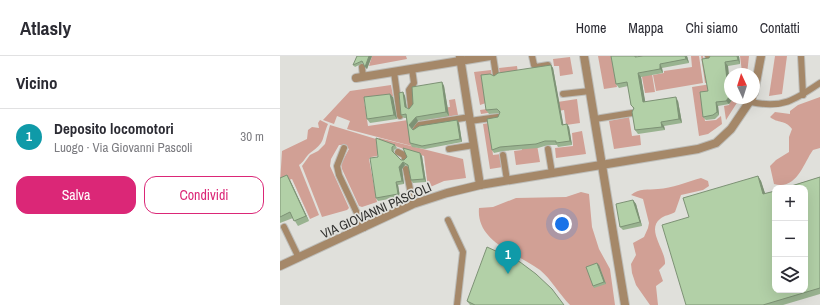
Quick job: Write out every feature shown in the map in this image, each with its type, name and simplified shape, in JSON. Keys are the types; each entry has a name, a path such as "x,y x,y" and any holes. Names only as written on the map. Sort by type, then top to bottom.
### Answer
{"street":[{"path":"360,77 394,72 461,58 492,56"},
{"path":"584,56 625,305"},
{"path":"759,68 761,56"},
{"path":"461,58 480,184"},
{"name":"VIA GIOVANNI PASCOLI","path":"280,266 413,204 447,193 480,184 698,149 716,143 731,129 749,104"}],"lane":[{"path":"492,56 496,75"},
{"path":"532,56 536,67 548,65"},
{"path":"801,56 803,95"},
{"path":"360,77 362,66"},
{"path":"411,108 409,90 414,83 412,68"},
{"path":"394,72 400,116"},
{"path":"760,103 767,106 779,105 803,95 820,83"},
{"path":"563,94 590,90"},
{"path":"595,119 632,113"},
{"path":"416,128 419,125 498,117"},
{"path":"449,149 474,145"},
{"path":"344,148 337,166 339,175 364,228"},
{"path":"548,149 552,173"},
{"path":"398,152 404,155 405,159"},
{"path":"503,155 507,180"},
{"path":"406,169 413,204"},
{"path":"448,220 463,252 457,305"},
{"path":"284,227 299,258"}],"shaded area":[{"path":"372,56 406,56 407,59 369,66"},
{"path":"598,56 618,56 612,58 617,87 604,89"},
{"path":"638,56 649,56 655,92 645,93"},
{"path":"691,56 699,56 703,83 656,91 653,75 664,73 664,71 692,67"},
{"path":"701,56 703,56 707,76 724,74 724,80 705,83"},
{"path":"740,56 749,56 748,68 742,68"},
{"path":"775,56 787,56 782,94 769,96"},
{"path":"570,57 573,74 560,76 559,66 554,66 553,59"},
{"path":"517,66 522,102 514,109 481,114 480,110 487,109 500,75 499,68"},
{"path":"491,70 492,77 486,103 480,105 474,72"},
{"path":"724,82 724,88 702,95 705,121 716,120 721,116 722,124 708,134 699,136 692,87"},
{"path":"391,85 393,96 364,100 368,126 408,120 412,146 347,129 350,121 337,116 334,124 323,120 350,91"},
{"path":"820,97 820,148 813,150 794,180 782,185 774,184 770,166 776,160 789,152 789,137 792,129 787,124 770,117 775,112 790,114 790,111 798,105"},
{"path":"455,99 458,115 420,121 419,111 450,107 449,100"},
{"path":"577,99 580,123 566,125 564,110 539,114 538,105"},
{"path":"736,104 726,120 724,106"},
{"path":"531,111 540,162 516,165 514,151 522,150 518,121"},
{"path":"629,117 632,136 640,135 641,145 614,149 609,121"},
{"path":"320,120 328,124 321,143 299,165 319,215 310,219 292,179 280,183 282,151 307,139 308,130 312,127 319,128 318,123"},
{"path":"489,123 493,155 501,154 503,167 490,169 483,124"},
{"path":"330,125 376,139 378,154 377,156 369,159 377,202 362,207 359,206 341,164 349,149 344,145 339,145 331,159 330,166 349,208 347,210 322,217 302,166 310,155 318,151 325,144"},
{"path":"582,131 586,154 556,158 555,148 573,146 572,133"},
{"path":"379,138 463,159 466,178 444,181 428,188 424,156 378,140"},
{"path":"701,178 708,181 709,186 703,190 681,195 675,212 662,218 656,224 656,234 663,253 665,264 659,270 663,281 656,286 658,305 650,305 636,285 631,264 636,255 633,243 644,237 649,223 643,199 631,195 640,190 658,189 680,185"},
{"path":"581,192 589,194 592,227 599,249 610,269 615,305 570,305 540,270 510,252 491,238 484,230 480,220 479,208 493,207 516,198 566,197"}],"building":[{"path":"357,56 369,56 365,67 362,61 353,65"},
{"path":"611,56 685,56 686,59 660,64 660,69 638,73 643,102 676,97 679,119 661,122 662,127 635,130 632,112 634,108 631,105 627,82 616,84"},
{"path":"710,56 737,56 738,60 725,62 724,101 716,102 717,112 713,115 703,117 700,92 708,91 702,59 709,58"},
{"path":"551,65 562,125 567,124 570,141 556,143 556,141 545,141 536,144 500,147 492,150 487,119 498,117 500,112 497,109 486,110 481,75 490,74 494,76 498,73"},
{"path":"442,82 446,112 416,117 409,125 413,130 419,126 457,120 460,139 422,146 410,143 406,114 401,115 399,93 403,92 405,107 409,109 413,104 412,87"},
{"path":"390,94 394,115 367,119 364,97"},
{"path":"376,138 395,145 392,147 392,151 401,160 404,160 407,157 403,148 420,153 424,179 411,180 408,165 403,162 399,167 402,181 396,182 398,194 376,198 370,158 378,157"},
{"path":"287,175 306,216 294,221 290,212 280,217 280,178"},
{"path":"758,176 763,194 772,192 772,293 803,293 763,305 686,305 662,225 689,217 683,198"},
{"path":"820,177 820,288 808,292 808,185 795,185"},
{"path":"633,200 640,222 620,227 616,204"},
{"path":"487,247 520,262 536,274 552,289 564,305 475,305 467,301"},
{"path":"597,263 604,282 593,286 586,267"}],"place":[{"name":"Deposito locomotori","path":"508,274"}]}
